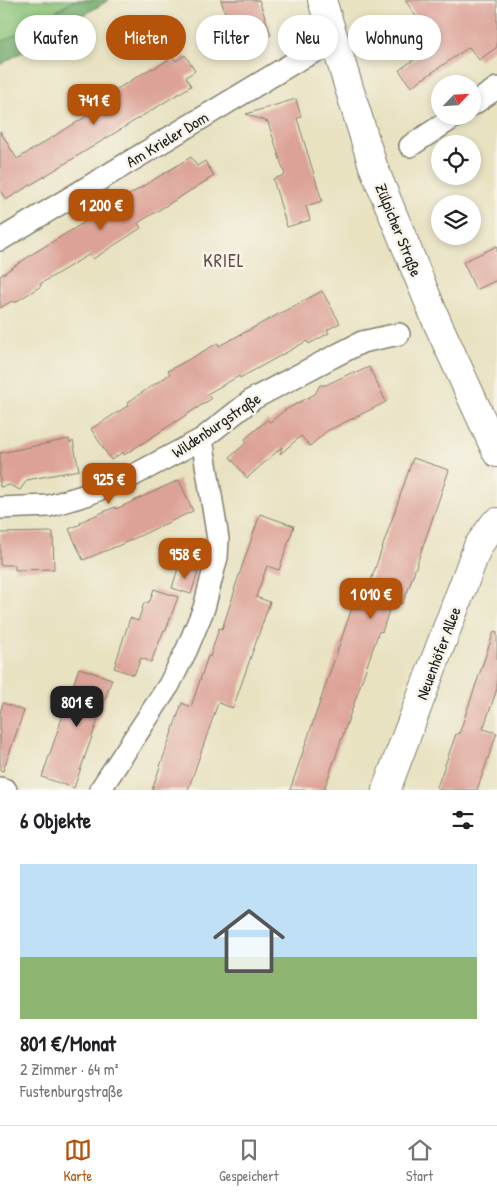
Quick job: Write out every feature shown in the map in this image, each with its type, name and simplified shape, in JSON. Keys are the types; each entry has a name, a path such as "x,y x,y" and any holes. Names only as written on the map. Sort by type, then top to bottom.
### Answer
{"street":[{"name":"Zülpicher Straße","path":"322,0 327,15"},
{"name":"Zülpicher Straße","path":"338,52 373,166 437,322 497,453"},
{"name":"Am Krieler Dom","path":"0,240 298,60"},
{"path":"481,99 497,88"},
{"path":"410,146 442,125"},
{"name":"Wildenburgstraße","path":"0,508 49,506 86,495 134,475 202,439 253,399 362,342 399,334"},
{"path":"100,790 169,685 204,608 217,557 218,539 202,439"},
{"name":"Neuenhöfer Allee","path":"386,790 478,546 497,522"},
{"path":"0,788 6,790"}],"green space":[{"path":"0,0 109,0 84,15 15,15 15,56 0,65"},
{"path":"75,0 109,0 84,15 49,15"},
{"path":"15,34 15,56 0,65 0,43"}],"building":[{"path":"221,0 259,0 264,15 226,15"},
{"path":"405,0 497,0 497,47 479,60 469,47 411,87 399,70 413,60 441,60 441,15 415,15"},
{"path":"186,57 195,71 186,77 191,86 6,200 0,190 0,131 17,159 116,98 112,92 168,60 186,60"},
{"path":"296,99 301,117 297,118 322,201 306,206 310,220 287,227 273,179 285,175 268,122 246,114"},
{"path":"191,157 197,166 205,161 214,176 138,223 141,228 93,259 90,254 40,284 41,286 14,303 12,301 0,308 0,276 34,253"},
{"path":"497,246 497,280 476,290 463,262"},
{"path":"322,291 340,323 327,330 329,333 309,344 307,341 207,394 211,399 124,455 123,452 111,460 91,429 129,405 128,402 170,374 168,371 218,343 219,346"},
{"path":"369,367 386,402 327,431 310,446 301,436 280,454 282,447 247,478 230,457 247,442 245,439 267,420 270,422 285,410 315,394 320,385 326,385 353,372 354,374"},
{"path":"69,439 70,443 73,441 79,470 27,480 20,490 10,485 0,487 0,453"},
{"path":"413,458 449,470 408,590 402,604 392,601 382,632 379,631 324,790 290,790 358,590 367,592"},
{"path":"179,480 193,511 83,560 69,529 81,524 80,522 115,507 116,509"},
{"path":"260,514 294,526 279,570 267,566 256,597 270,602 233,708 218,703 188,790 152,790 182,703 191,707 219,628 222,629"},
{"path":"53,532 54,569 15,570 15,565 0,565 0,533"},
{"path":"179,565 198,572 191,594 172,588"},
{"path":"154,589 178,597 166,630 164,630 151,662 141,658 134,675 114,668 130,618 138,621 144,603 150,601"},
{"path":"494,631 497,632 497,689 483,729 497,733 477,790 436,790 456,734 459,734"},
{"path":"79,668 112,679 74,788 42,777"},
{"path":"3,703 24,711 3,771 0,770 0,713"}],"district":[{"name":"KRIEL","path":"224,260"}]}
